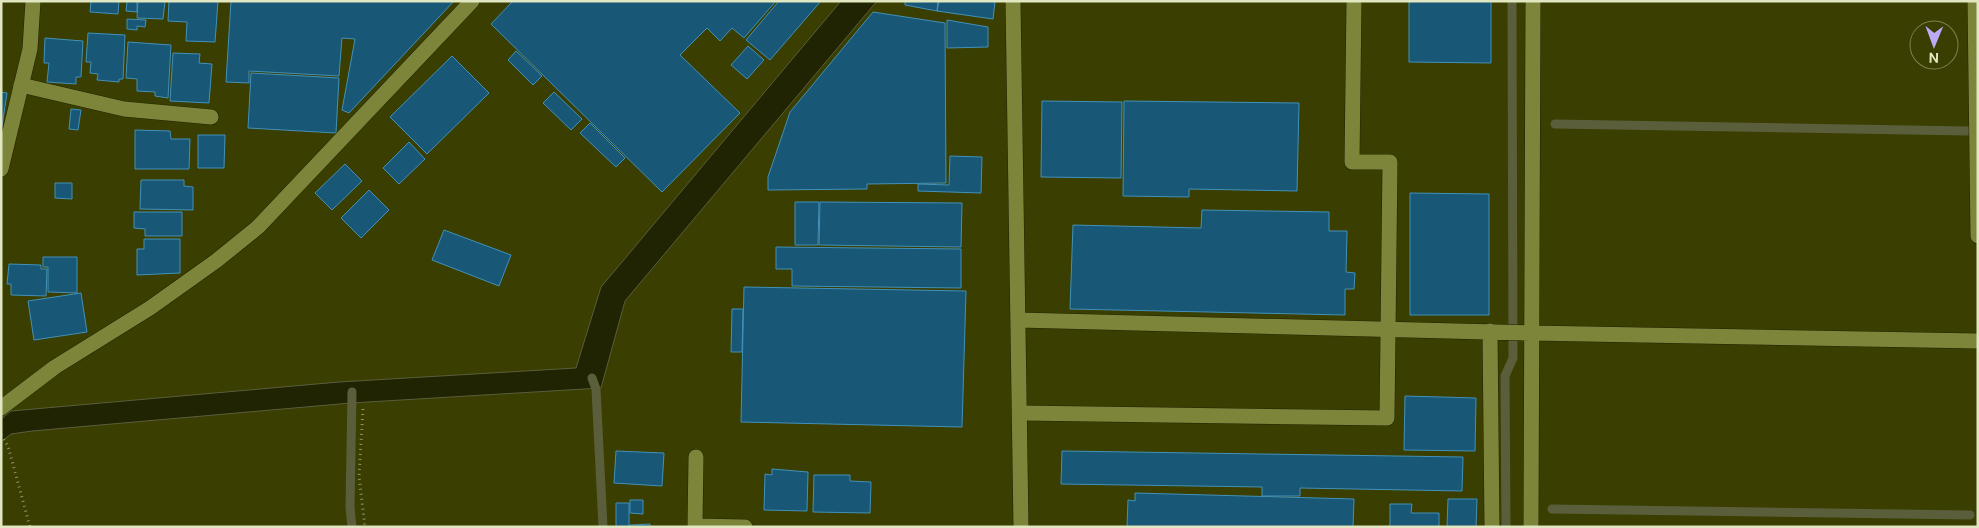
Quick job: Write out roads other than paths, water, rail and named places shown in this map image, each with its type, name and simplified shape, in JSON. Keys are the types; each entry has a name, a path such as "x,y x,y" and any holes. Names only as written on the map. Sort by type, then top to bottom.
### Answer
{"street":[{"path":"1,170 30,49 33,1"},
{"path":"2,402 54,367 150,308 216,261 258,227 472,1"},
{"path":"1013,1 1021,527"},
{"path":"1020,413 1387,418 1390,162 1352,162 1354,1"},
{"path":"1531,527 1528,333 1533,1"},
{"path":"1975,1 1978,236"},
{"path":"21,85 124,108 211,117"},
{"path":"1019,320 1528,333 1978,341"},
{"path":"1490,332 1492,527"},
{"path":"696,457 695,526 745,527"}],"waterway":[{"path":"1506,527 1505,376 1513,358 1512,1"},
{"path":"1555,124 1967,131"},
{"path":"592,378 596,389 603,527"},
{"path":"352,392 350,507 352,527"},
{"path":"1552,509 1970,515"}]}
